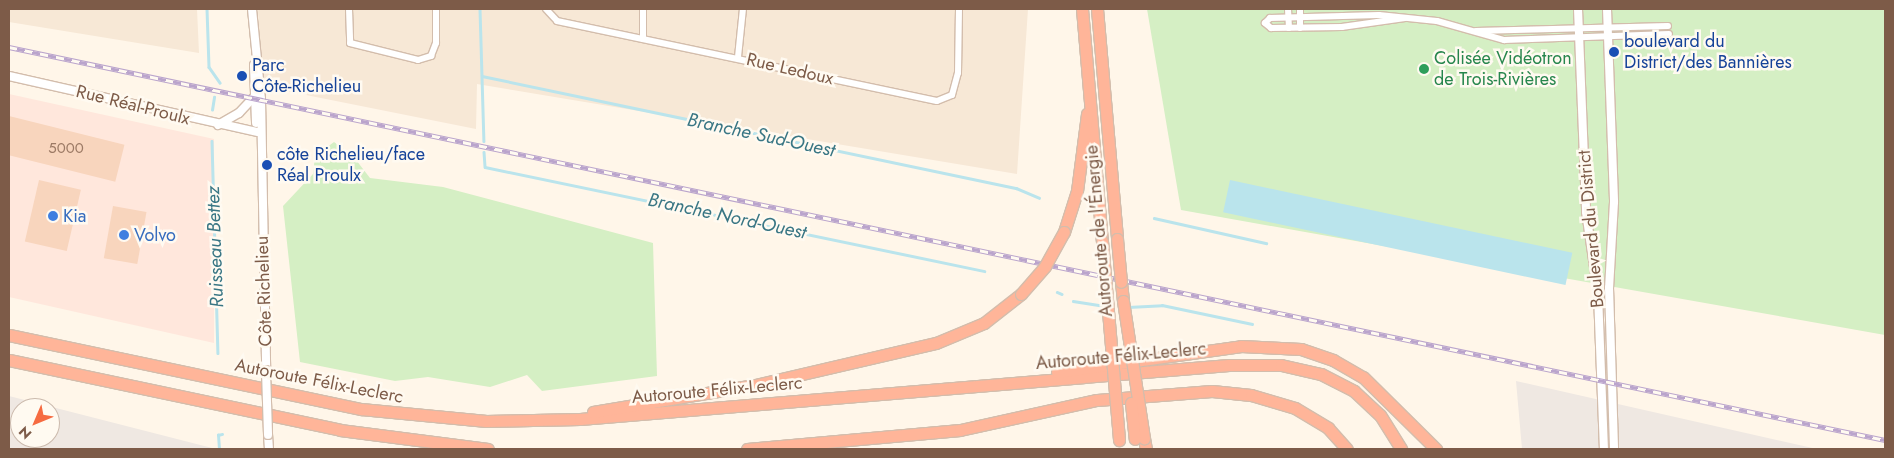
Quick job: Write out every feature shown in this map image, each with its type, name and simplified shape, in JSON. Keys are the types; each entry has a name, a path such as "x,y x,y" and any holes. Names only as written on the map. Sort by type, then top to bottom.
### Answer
{"highway":[{"name":"Autoroute de l'Énergie","path":"1082,9 1120,444"},
{"name":"Autoroute de l'Énergie","path":"1097,9 1122,301 1140,444"},
{"path":"527,421 690,398 927,346 977,327 1021,294 1045,266 1064,232 1076,191 1090,93"},
{"name":"Autoroute Félix-Leclerc","path":"9,335 361,409 458,420 527,421 1222,366 1281,365 1321,374 1354,390 1380,415 1402,449"},
{"path":"874,394 1232,347 1281,346 1320,355 1357,373 1436,449"},
{"path":"9,360 340,430 488,449"},
{"path":"747,449 960,430 1096,400 1203,392 1251,395 1289,405 1322,423 1347,449"}],"street":[{"name":"Côte Richelieu","path":"252,9 261,99 258,132"},
{"path":"349,9 350,43 418,60 431,56 436,43 436,9"},
{"name":"Rue Ledoux","path":"546,9 557,21 738,57 936,101 952,95 958,74 959,9"},
{"path":"643,9 643,38"},
{"path":"738,57 743,9"},
{"path":"1288,9 1289,28"},
{"name":"Boulevard du District","path":"1578,9 1586,212 1597,289 1604,449"},
{"name":"Boulevard du District","path":"1608,9 1614,202 1609,294 1614,449"},
{"path":"1300,12 1300,28"},
{"path":"1405,18 1359,26 1270,28 1264,23 1268,18 1289,17 1300,12 1379,15 1437,21 1510,40 1669,34"},
{"path":"1470,31 1668,26"},
{"name":"Côte Richelieu","path":"255,49 253,98 258,132 269,449"},
{"name":"Rue Réal-Proulx","path":"9,76 218,125 258,132"},
{"path":"218,125 236,115 253,98"}],"shaded area":[{"path":"9,9 197,9 199,53 9,22"},
{"path":"258,9 1028,9 1017,174 477,84 476,129 261,86"},
{"path":"9,94 214,139 214,343 9,297"},
{"path":"1516,381 1817,449 1522,449"},
{"path":"9,396 17,398 10,398 10,448 60,448 60,409 216,449 9,449"}],"green space":[{"path":"1147,9 1885,9 1885,335 1181,210"},
{"path":"334,142 353,156 370,178 443,187 653,243 657,376 542,391 527,375 490,387 428,377 395,381 300,362 283,206 313,174 315,156"}],"water":[{"path":"1230,180 1572,253 1565,285 1223,212"}],"building":[{"path":"9,116 124,145 115,182 9,155"},
{"name":"Kia","path":"39,180 81,190 67,251 25,241"},
{"name":"Volvo","path":"113,206 146,212 137,264 104,258"}],"waterway":[{"name":"Ruisseau Bettez","path":"207,9 209,67 220,83"},
{"name":"Branche Nord-Ouest","path":"480,9 484,141"},
{"name":"Branche Sud-Ouest","path":"482,76 1016,188 1039,198"},
{"name":"Ruisseau Bettez","path":"212,110 214,97"},
{"name":"Ruisseau Bettez","path":"212,141 218,353"},
{"name":"Branche Nord-Ouest","path":"484,152 485,167 984,271"},
{"name":"Branche Sud-Ouest","path":"1154,218 1266,243"},
{"name":"Branche Nord-Ouest","path":"1057,292 1062,294"},
{"name":"Branche Nord-Ouest","path":"1073,301 1105,306"},
{"name":"Branche Nord-Ouest","path":"1128,307 1162,305 1252,324"},
{"name":"Ruisseau Bettez","path":"219,449 218,435 222,434"}],"railway":[{"path":"9,47 1885,440"}],"place":[{"name":"boulevard du District/des Bannières","path":"1614,52"},
{"name":"Colisée Vidéotron de Trois-Rivières","path":"1424,69"},
{"name":"Parc Côte-Richelieu","path":"242,76"},
{"name":"côte Richelieu/face Réal Proulx","path":"267,165"},
{"name":"Kia","path":"53,216"},
{"name":"Volvo","path":"124,235"}]}
